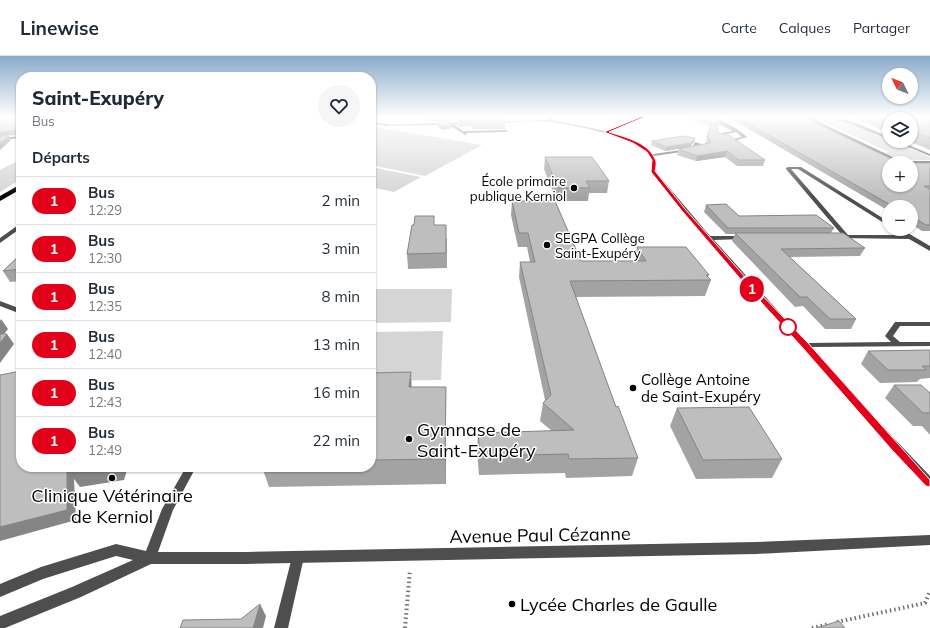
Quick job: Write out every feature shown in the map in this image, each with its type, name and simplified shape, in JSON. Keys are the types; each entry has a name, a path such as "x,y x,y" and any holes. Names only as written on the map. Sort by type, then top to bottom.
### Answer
{"main road":[{"path":"0,199 16,189"}],"street":[{"path":"637,144 652,155 654,160 653,172 684,210 895,448 930,483"},
{"path":"862,144 888,156"},
{"path":"912,148 930,156"},
{"path":"652,155 692,149"},
{"path":"918,163 930,162"},
{"path":"846,237 788,168 799,168 882,220"},
{"path":"0,241 16,229"},
{"path":"838,237 910,237 930,249"},
{"path":"709,238 752,238"},
{"path":"0,303 16,310"},
{"path":"898,344 888,336 898,324 930,324"},
{"path":"805,345 930,344"},
{"path":"150,558 168,509 187,472"},
{"name":"Avenue Paul Cézanne","path":"0,591 41,573 116,550 150,558 298,557 756,548 930,540"},
{"path":"281,628 298,557"},
{"name":"Avenue Paul Cézanne","path":"0,623 76,592 150,558"}],"path":[{"path":"405,628 412,555"},
{"path":"812,628 925,603 930,591"}],"shaded area":[{"path":"376,144 474,144 482,145 425,176 376,166"},
{"path":"871,144 882,144 882,148 909,148 930,157 930,160 918,160 918,156 890,156 883,153 889,152"},
{"path":"16,162 16,182 0,192 0,170"},
{"path":"376,168 421,177 394,192 376,188"},
{"path":"376,289 452,289 451,322 376,323"},
{"path":"443,331 441,380 376,381 376,332"}],"building":[{"path":"658,144 687,144 666,147"},
{"path":"706,144 741,144 765,160 739,160 727,151 697,156 679,149"},
{"path":"784,144 859,144 885,156 882,156 882,192 918,192 918,163 930,163 930,186 924,186 930,189 930,225 926,225 918,220 918,200 882,200"},
{"path":"545,157 592,157 609,181 586,181 590,188 558,188"},
{"path":"512,201 555,201 581,261 646,261 637,247 686,247 709,275 706,275 711,280 570,281 616,407 618,406 638,458 569,459 568,454 480,456 478,433 574,430 543,403 551,395 520,262 535,262 528,233 519,233"},
{"path":"726,204 739,216 816,215 834,228 728,228 706,205"},
{"path":"415,216 434,216 434,225 446,225 446,253 407,254"},
{"path":"735,233 843,233 865,248 781,249 856,319 830,319 807,297 800,297"},
{"path":"16,259 16,270 3,271"},
{"path":"0,334 7,334 0,343"},
{"path":"930,350 930,366 922,366 926,370 888,370 868,351"},
{"path":"16,372 16,472 67,472 67,510 0,527 0,375"},
{"path":"411,372 409,387 446,387 445,459 376,460 376,373"},
{"path":"894,385 921,385 930,393 930,413 923,413"},
{"path":"749,407 782,459 703,460 677,408"},
{"path":"260,604 253,628 180,628 183,620 241,619"},
{"path":"839,621 845,628 816,628"}],"bus line":[{"name":"1","path":"637,144 652,155 654,160 653,172 684,210 895,448 930,483"}],"place":[{"name":"École primaire publique Kerniol","path":"574,188"},
{"name":"SEGPA Collège Saint-Exupéry","path":"547,245"},
{"name":"Collège Antoine de Saint-Exupéry","path":"633,388"},
{"name":"Gymnase de Saint-Exupéry","path":"409,439"},
{"name":"Clinique Vétérinaire de Kerniol","path":"112,478"},
{"name":"Lycée Charles de Gaulle","path":"512,604"}]}
